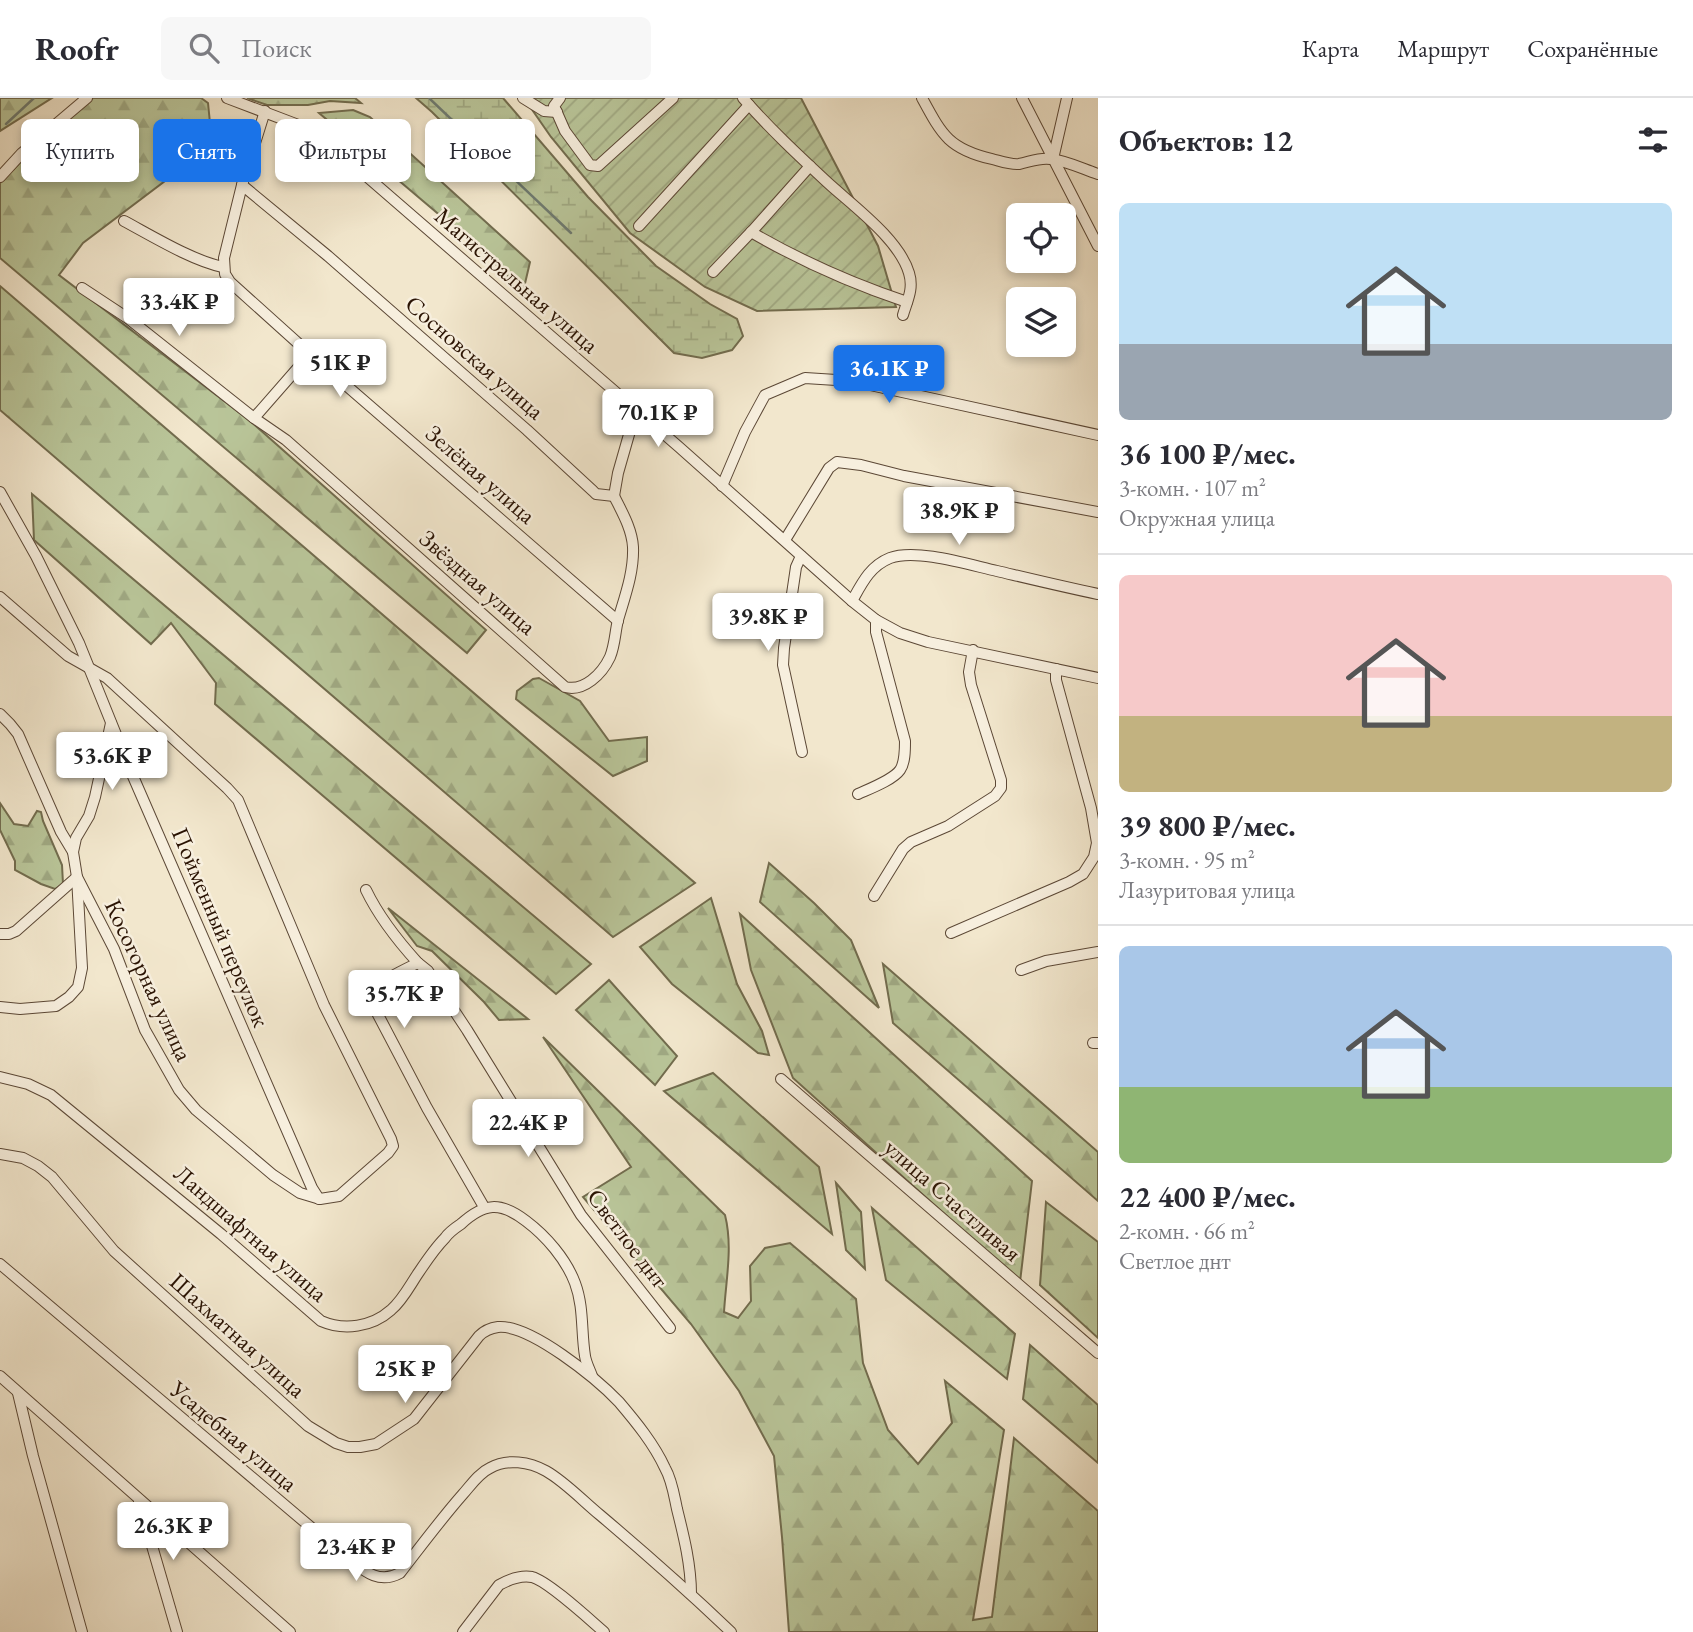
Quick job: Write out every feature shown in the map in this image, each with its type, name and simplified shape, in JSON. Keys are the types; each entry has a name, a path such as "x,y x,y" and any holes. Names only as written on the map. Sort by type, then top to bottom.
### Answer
{"street":[{"path":"0,177 22,153 87,98"},
{"name":"Магистральная улица","path":"227,98 301,126 327,142 876,620 901,633 928,642 1098,678"},
{"path":"523,98 544,111 557,112"},
{"path":"560,98 554,106 565,131 590,165 598,166 673,98"},
{"path":"922,98 939,130 949,141 965,151 1017,164 1040,158 1053,159 1098,174"},
{"path":"1022,98 1098,246"},
{"path":"1053,159 1067,98"},
{"path":"639,226 746,102 810,166 866,216 901,254 911,281 903,315"},
{"path":"124,221 178,249 223,267 242,185 265,111"},
{"path":"713,272 810,166"},
{"name":"Сосновская улица","path":"242,185 337,264 596,494 614,496"},
{"path":"751,232 843,279 907,302"},
{"name":"Зелёная улица","path":"223,267 230,282 310,354 618,621"},
{"path":"82,288 138,325 254,418 310,354"},
{"path":"722,486 745,432 765,395 805,378 852,381 1098,435"},
{"path":"614,496 636,410"},
{"name":"Звёздная улица","path":"254,418 286,440 565,687 578,688 594,678 609,657 628,588 633,543 614,496"},
{"path":"786,540 829,468 837,462 1098,512"},
{"name":"Пойменный переулок","path":"0,492 36,556 79,643 306,1176 320,1199"},
{"path":"852,601 874,566 904,554 936,558 1098,594"},
{"path":"801,556 796,567 783,665 802,752"},
{"path":"0,597 68,656 107,678 238,800 324,1004 393,1146 340,1196 320,1199"},
{"path":"858,794 887,780 900,770 904,758 905,741 876,632 876,620"},
{"path":"874,896 903,849 911,842 948,826 995,796 1001,788 1001,780 971,685 973,650"},
{"path":"951,933 1069,882 1083,874 1094,857 1097,843 1091,808 1056,680 1056,669"},
{"path":"0,714 18,734 61,832 73,852"},
{"path":"0,1007 20,1009 56,1006 78,987 82,968 73,852 76,838 89,816 95,797 111,723"},
{"path":"0,934 16,931 77,877"},
{"name":"Косогорная улица","path":"77,877 114,949 145,1030 179,1090 196,1110 273,1175 300,1193 320,1199"},
{"name":"Светлое днт","path":"366,890 376,911 395,937 428,971 581,1215 670,1328"},
{"path":"1021,970 1046,961 1098,952"},
{"path":"418,962 377,986 372,993 375,1009 427,1108 484,1207 497,1207 517,1214 533,1226 561,1258 575,1282 582,1308 585,1358 593,1377"},
{"name":"Ландшафтная улица","path":"0,1077 28,1084 51,1095 212,1226 321,1321 333,1326 361,1325 376,1320 391,1310 408,1291 445,1237 484,1207"},
{"name":"улица Счастливая","path":"781,1079 1098,1353"},
{"name":"Шахматная улица","path":"5,1154 23,1158 52,1177 114,1251 308,1426 336,1443 348,1447 376,1444 414,1419 479,1336 489,1329 505,1327 539,1341 593,1377 634,1421 658,1455 667,1470 682,1531 691,1574 691,1594"},
{"name":"Усадебная улица","path":"0,1264 346,1558 374,1576 391,1578 400,1573 479,1476 490,1467 501,1463 530,1464 547,1471 691,1594 731,1632"},
{"path":"0,1376 290,1632"},
{"path":"18,1393 82,1632"},
{"path":"139,1500 177,1632"},
{"path":"463,1632 499,1585 512,1579 531,1577 541,1581 604,1632"}],"green space":[{"path":"0,98 52,98 0,131"},
{"path":"93,98 201,98 208,103 210,119 153,119 153,182 164,182 83,243 59,275 249,420 486,630 467,653 0,258 0,183 21,161 21,182 139,182 139,119 68,119"},
{"path":"247,98 355,98 361,103 330,101 308,105 267,105"},
{"path":"416,98 503,98 521,119 439,119"},
{"path":"524,98 801,98 878,246 896,307 757,311 705,287 630,233 551,137"},
{"path":"353,110 372,119 326,119 319,113"},
{"path":"535,135 588,197 656,266 710,304 737,319 743,336 732,350 702,358 674,353 502,182 535,182"},
{"path":"411,154 425,167 425,182 442,182 530,262 523,292 488,256 401,182 411,182"},
{"path":"0,286 695,883 613,937 0,410"},
{"path":"32,494 591,964 556,994 215,704 216,683 171,623 151,644 34,540"},
{"path":"539,678 580,701 609,741 647,737 647,761 613,776 516,699 517,691 533,679"},
{"path":"0,803 14,824 28,826 37,811 41,812 62,865 63,884 55,889 15,870 15,861 0,830"},
{"path":"769,863 851,940 879,1008 760,902"},
{"path":"711,898 737,984 762,1031 769,1055 758,1053 672,984 640,947"},
{"path":"388,908 528,1019 499,1020 432,951 417,946"},
{"path":"740,914 1032,1181 1020,1282 793,1078 751,970"},
{"path":"883,964 1098,1152 1098,1201 893,1023"},
{"path":"609,980 677,1056 655,1085 576,1010"},
{"path":"543,1037 725,1215 729,1251 724,1312 738,1318 751,1301 750,1266 765,1248 790,1243 856,1299 863,1363 888,1430 918,1464 952,1423 945,1381 1004,1430 973,1620 992,1617 1014,1438 1098,1511 1098,1632 789,1632 774,1456 739,1391 691,1324 583,1197 631,1167"},
{"path":"713,1073 819,1167 832,1234 664,1091"},
{"path":"836,1183 861,1212 865,1269 846,1250"},
{"path":"1046,1202 1098,1242 1098,1338 1040,1285"},
{"path":"872,1208 1015,1334 1007,1379 886,1280"},
{"path":"1030,1345 1098,1405 1098,1463 1023,1399"}],"waterway":[{"path":"6,124 34,98"},
{"path":"429,98 571,233"}]}
